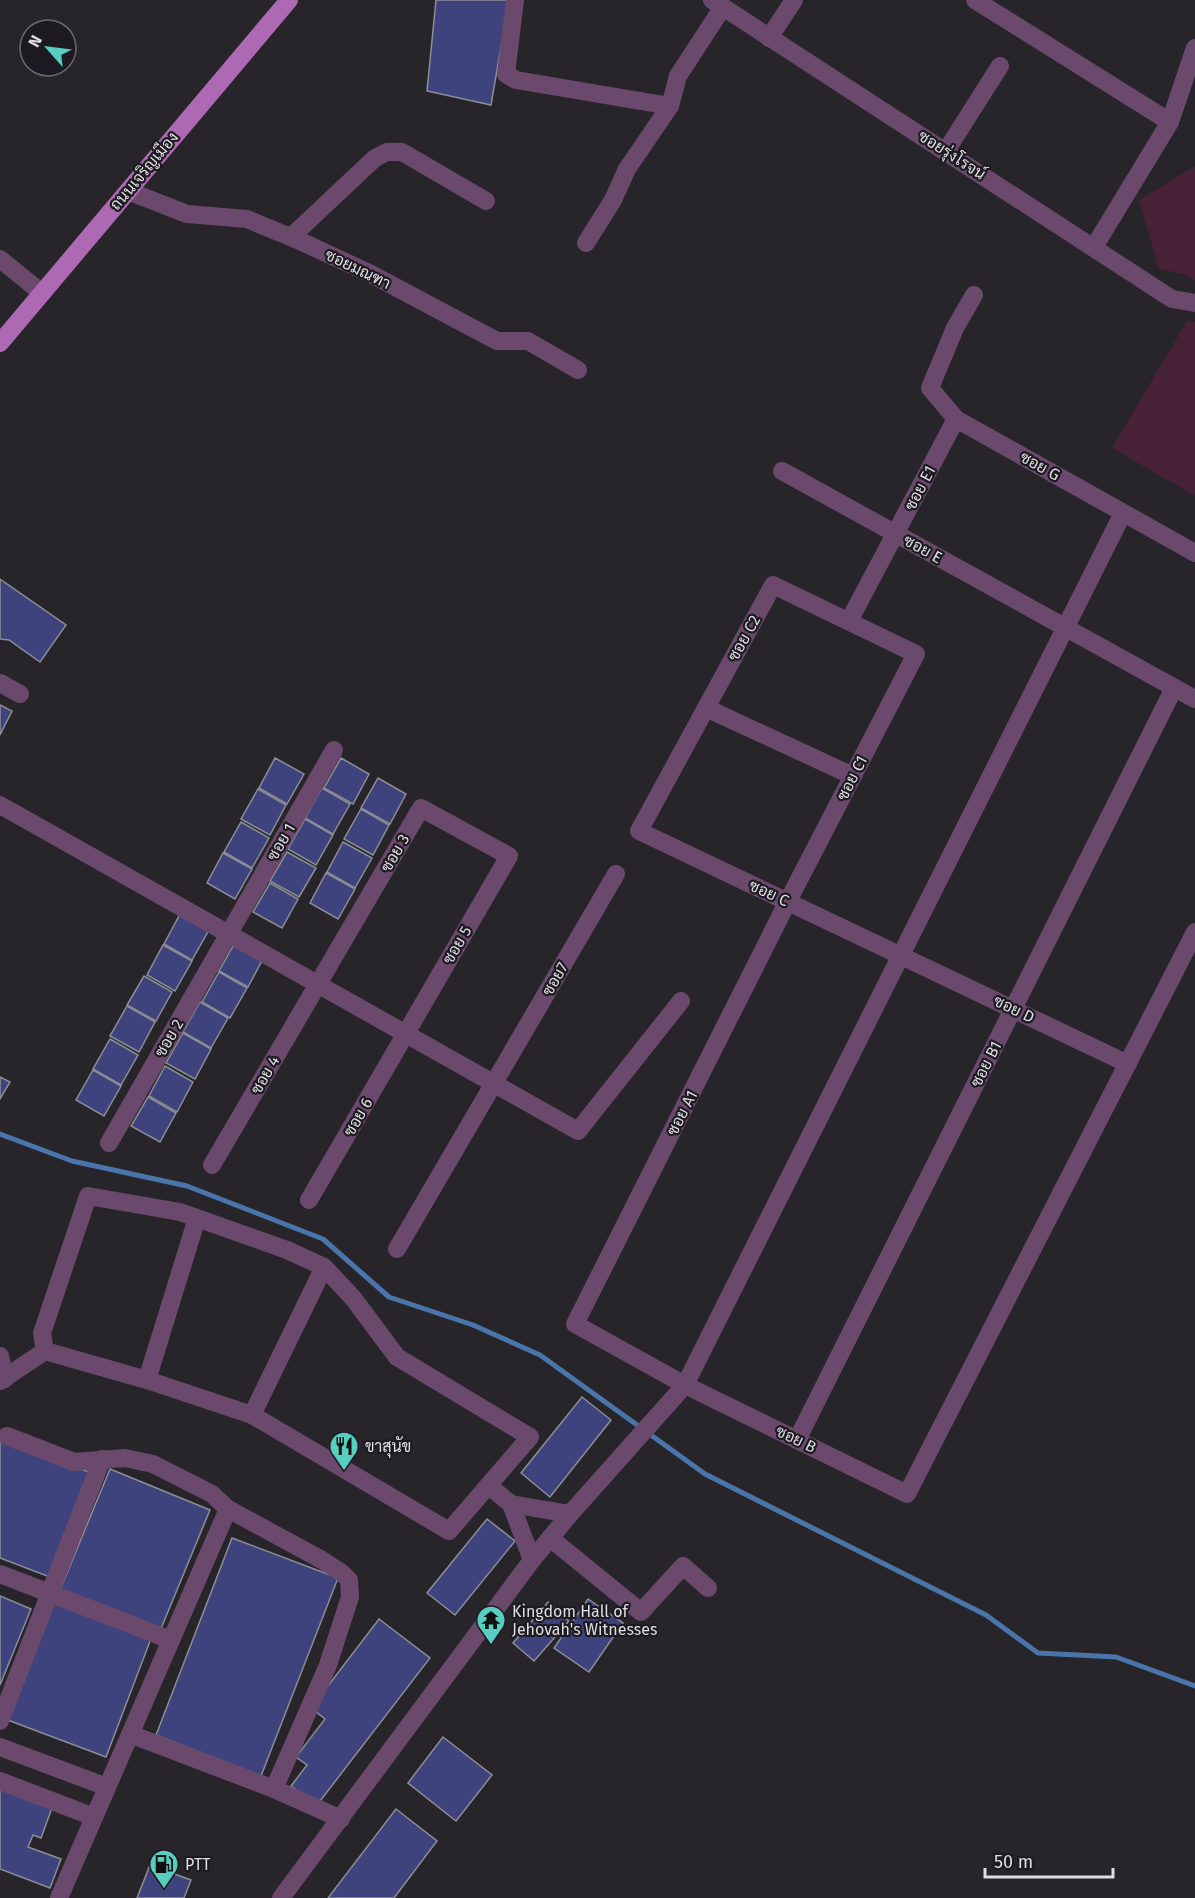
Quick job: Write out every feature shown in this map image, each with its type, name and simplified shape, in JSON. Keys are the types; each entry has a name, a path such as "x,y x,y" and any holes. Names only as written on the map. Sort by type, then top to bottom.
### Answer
{"main road":[{"name":"ถนนเจริญเมือง","path":"0,343 285,1"}],"street":[{"path":"515,0 506,74 516,81 670,106"},
{"path":"769,38 794,0"},
{"path":"975,0 1170,122"},
{"path":"586,243 613,200 627,170 670,106 678,76 718,4"},
{"name":"ซอยรุ่งโรจน์","path":"718,4 1172,299 1195,303"},
{"path":"1094,247 1170,122 1195,48"},
{"path":"946,151 1000,66"},
{"path":"291,237 375,158 387,152 402,152 486,201"},
{"name":"ซอยมณฑา","path":"128,191 187,214 247,219 369,273 497,341 528,341 578,370"},
{"path":"0,259 42,293"},
{"path":"956,419 930,388 956,328 974,295"},
{"name":"ซอย G","path":"956,419 1195,554"},
{"name":"ซอย E1","path":"849,621 956,419"},
{"name":"ซอย E","path":"782,471 1195,699"},
{"path":"281,1898 532,1560 685,1385 1123,513"},
{"name":"ซอย C2","path":"639,831 773,585 916,654"},
{"name":"ซอย C1","path":"788,902 916,654"},
{"path":"0,683 20,694"},
{"name":"ซอย B1","path":"797,1440 1174,688"},
{"path":"706,708 853,776"},
{"name":"ซอย 1","path":"229,934 334,750"},
{"path":"0,805 578,1131 681,1001"},
{"name":"ซอย 3","path":"318,984 421,808 509,856"},
{"name":"ซอย C","path":"639,831 900,955"},
{"name":"ซอย 5","path":"406,1034 509,856"},
{"name":"ซอย7","path":"397,1249 616,873"},
{"name":"ซอย A1","path":"576,1324 788,902"},
{"path":"1128,1064 1195,932"},
{"name":"ซอย 2","path":"109,1143 229,934"},
{"name":"ซอย D","path":"900,955 1128,1064"},
{"name":"ซอย 4","path":"212,1165 318,984"},
{"name":"ซอย 6","path":"309,1200 406,1034"},
{"name":"ซอย B","path":"576,1324 685,1385 907,1494 1128,1064"},
{"path":"0,1356 2,1380 45,1351 147,1380 252,1415 449,1531 530,1437 397,1357 353,1298 324,1267 287,1250 180,1212 88,1196 42,1333 45,1351"},
{"path":"147,1380 197,1218"},
{"path":"252,1415 324,1267"},
{"path":"7,1436 74,1462 125,1458 153,1464 212,1494 228,1509 322,1560 349,1580 350,1597 328,1665 274,1789"},
{"path":"0,1721 102,1459"},
{"path":"489,1486 512,1503 570,1514"},
{"path":"512,1503 532,1560"},
{"path":"59,1898 228,1509"},
{"path":"550,1538 641,1612 683,1566 708,1588"},
{"path":"0,1574 171,1640"},
{"path":"130,1734 274,1789 341,1819"},
{"path":"0,1747 107,1787"},
{"path":"0,1781 94,1817"}],"shaded area":[{"path":"1195,166 1195,281 1183,274 1159,269 1139,200"},
{"path":"1187,321 1195,322 1195,496 1112,448"}],"building":[{"path":"436,0 509,0 491,105 427,91"},
{"path":"0,579 66,625 40,662 9,640 0,639"},
{"path":"0,705 12,711 0,735"},
{"path":"275,758 304,774 287,804 259,788"},
{"path":"341,758 369,774 353,804 324,788"},
{"path":"378,778 406,794 390,824 361,808"},
{"path":"322,788 350,804 333,834 305,818"},
{"path":"258,789 286,805 270,835 241,819"},
{"path":"361,809 389,825 373,855 344,839"},
{"path":"305,819 333,835 316,865 288,849"},
{"path":"241,822 269,838 252,868 224,852"},
{"path":"343,842 372,858 355,888 327,872"},
{"path":"287,852 316,868 299,897 270,881"},
{"path":"223,853 252,869 235,899 207,883"},
{"path":"326,873 355,889 338,919 310,903"},
{"path":"270,883 298,899 282,928 253,912"},
{"path":"180,914 209,930 192,960 164,944"},
{"path":"236,941 264,957 248,987 219,971"},
{"path":"163,945 192,961 175,991 147,975"},
{"path":"219,972 247,988 230,1018 202,1002"},
{"path":"144,976 172,992 156,1021 127,1005"},
{"path":"200,1002 228,1018 211,1048 183,1032"},
{"path":"127,1006 155,1022 139,1052 110,1036"},
{"path":"183,1033 211,1049 195,1079 166,1063"},
{"path":"110,1039 138,1055 121,1085 93,1069"},
{"path":"165,1066 193,1082 177,1112 149,1096"},
{"path":"93,1070 121,1086 104,1116 76,1100"},
{"path":"0,1077 10,1082 0,1099"},
{"path":"148,1097 176,1113 160,1142 131,1126"},
{"path":"582,1397 611,1420 550,1497 521,1473"},
{"path":"0,1438 94,1474 55,1579 0,1558"},
{"path":"110,1469 210,1510 160,1631 60,1590"},
{"path":"487,1519 515,1541 455,1615 427,1593"},
{"path":"232,1538 338,1578 261,1776 156,1735"},
{"path":"0,1596 31,1609 0,1685"},
{"path":"52,1597 152,1636 106,1757 5,1719"},
{"path":"588,1599 623,1623 589,1672 554,1648"},
{"path":"548,1602 569,1621 534,1661 513,1643"},
{"path":"379,1619 430,1658 317,1805 291,1786 307,1765 296,1757 325,1719 311,1708"},
{"path":"443,1737 492,1775 456,1821 408,1783"},
{"path":"0,1788 52,1808 41,1838 33,1835 28,1847 61,1859 50,1888 0,1869"},
{"path":"396,1809 437,1841 394,1898 328,1898"},
{"name":"PTT","path":"150,1865 191,1880 184,1898 137,1898"}],"waterway":[{"path":"0,1134 72,1161 187,1186 323,1239 389,1297 473,1325 540,1355 705,1474 986,1615 1038,1653 1116,1657 1195,1686"}],"place":[{"name":"ขาสุนัข","path":"344,1472"},
{"name":"Kingdom Hall of Jehovah's Witnesses","path":"491,1646"},
{"name":"PTT","path":"164,1890"}]}
